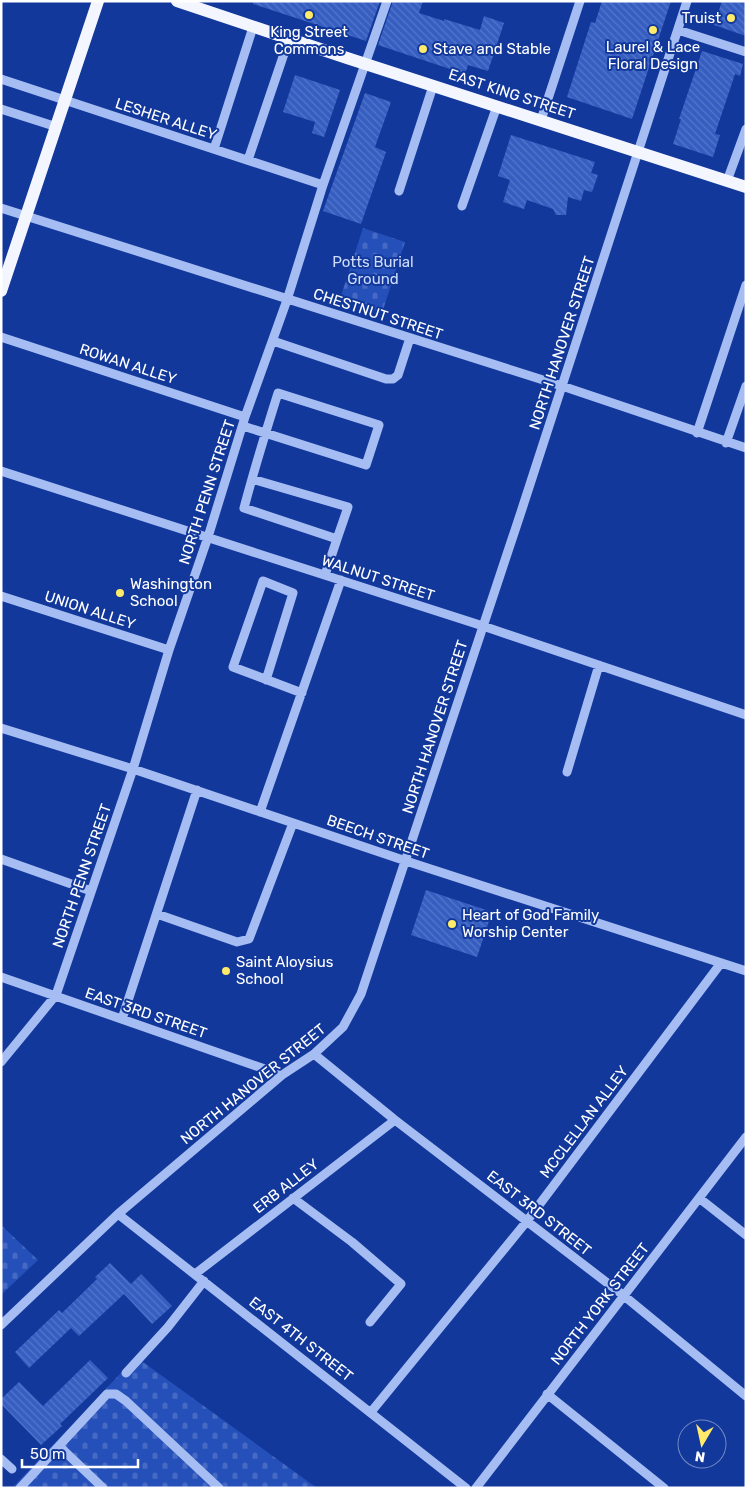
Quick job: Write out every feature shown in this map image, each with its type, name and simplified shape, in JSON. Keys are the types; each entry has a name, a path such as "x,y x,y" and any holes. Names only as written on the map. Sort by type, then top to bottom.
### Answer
{"main road":[{"path":"1,291 98,1"},
{"name":"EAST KING STREET","path":"177,1 746,187"}],"street":[{"name":"NORTH PENN STREET","path":"1,1062 56,995 133,769 169,650 208,537 244,421 287,300 323,185 386,1"},
{"path":"541,120 580,1"},
{"name":"NORTH HANOVER STREET","path":"1,1325 118,1214 282,1075 314,1054 343,1027 362,994 687,1"},
{"path":"214,149 253,27"},
{"path":"678,30 746,52"},
{"path":"248,160 289,39"},
{"name":"LESHER ALLEY","path":"1,80 323,185"},
{"path":"399,191 433,86"},
{"path":"462,206 497,106"},
{"path":"1,109 57,127"},
{"path":"727,181 746,129"},
{"name":"CHESTNUT STREET","path":"1,208 562,386 726,443 746,448"},
{"path":"697,432 746,285"},
{"name":"ROWAN ALLEY","path":"1,337 244,421 266,434 366,465 379,425 278,393 266,434"},
{"path":"273,341 386,379 393,379 398,375 410,338"},
{"path":"726,443 746,386"},
{"path":"266,434 244,508 337,539"},
{"name":"WALNUT STREET","path":"1,471 483,626 746,715"},
{"path":"252,479 348,507 325,575"},
{"path":"260,812 341,580"},
{"path":"266,680 293,593 262,581 233,667 266,680 302,694"},
{"name":"UNION ALLEY","path":"1,596 169,650"},
{"path":"567,772 600,665"},
{"name":"BEECH STREET","path":"1,728 133,769 406,861 746,971"},
{"path":"122,1019 197,790"},
{"path":"157,914 237,942 249,939 293,823"},
{"path":"1,859 91,891"},
{"name":"MCCLELLAN ALLEY","path":"371,1412 527,1221 721,963"},
{"name":"EAST 3RD STREET","path":"1,977 282,1075"},
{"name":"EAST 3RD STREET","path":"314,1054 395,1120 623,1296 746,1396"},
{"name":"ERB ALLEY","path":"195,1274 395,1120"},
{"name":"NORTH YORK STREET","path":"476,1488 746,1137"},
{"path":"293,1198 352,1242 401,1284 370,1322"},
{"path":"699,1198 746,1235"},
{"name":"EAST 4TH STREET","path":"118,1214 466,1488"},
{"path":"126,1373 168,1327 204,1281"},
{"path":"20,1488 107,1394 116,1394 126,1401 219,1488"},
{"path":"547,1394 664,1488"},
{"path":"58,1446 104,1488"},
{"path":"1,1459 12,1469"}],"green space":[{"name":"Potts Burial Ground","path":"363,228 405,242 382,313 340,299"},
{"path":"1,1225 38,1260 1,1295"},
{"path":"136,1357 317,1488 12,1488"}],"building":[{"path":"253,1 380,1 366,41 253,4"},
{"path":"393,1 423,1 419,13 480,30 484,16 504,23 488,71 468,65 465,74 378,45"},
{"path":"602,1 671,1 632,119 567,97 591,22 595,23"},
{"name":"Truist","path":"722,1 746,1 746,36 714,25"},
{"path":"702,51 743,64 740,76 735,74 715,134 720,135 713,157 673,144 681,119 679,119"},
{"path":"295,75 340,90 324,137 312,133 315,122 283,112"},
{"path":"365,93 391,102 375,147 386,152 361,224 323,211"},
{"path":"511,135 595,162 591,173 598,175 592,192 584,190 581,201 568,197 566,215 556,215 553,209 527,200 524,209 503,202 510,180 498,176"},
{"name":"Heart of God Family Worship Center","path":"426,890 492,912 477,957 411,935"},
{"path":"110,1263 131,1284 141,1274 172,1306 152,1324 124,1294 79,1336 71,1328 29,1368 15,1352 59,1310 62,1313 97,1279 95,1277"},
{"path":"90,1360 108,1378 41,1445 1,1404 1,1399 19,1382 43,1406"}],"place":[{"name":"King Street Commons","path":"309,15"},
{"name":"Truist","path":"731,18"},
{"name":"Laurel & Lace Floral Design","path":"653,30"},
{"name":"Stave and Stable","path":"423,49"},
{"name":"Washington School","path":"120,593"},
{"name":"Heart of God Family Worship Center","path":"452,924"},
{"name":"Saint Aloysius School","path":"226,971"}]}
